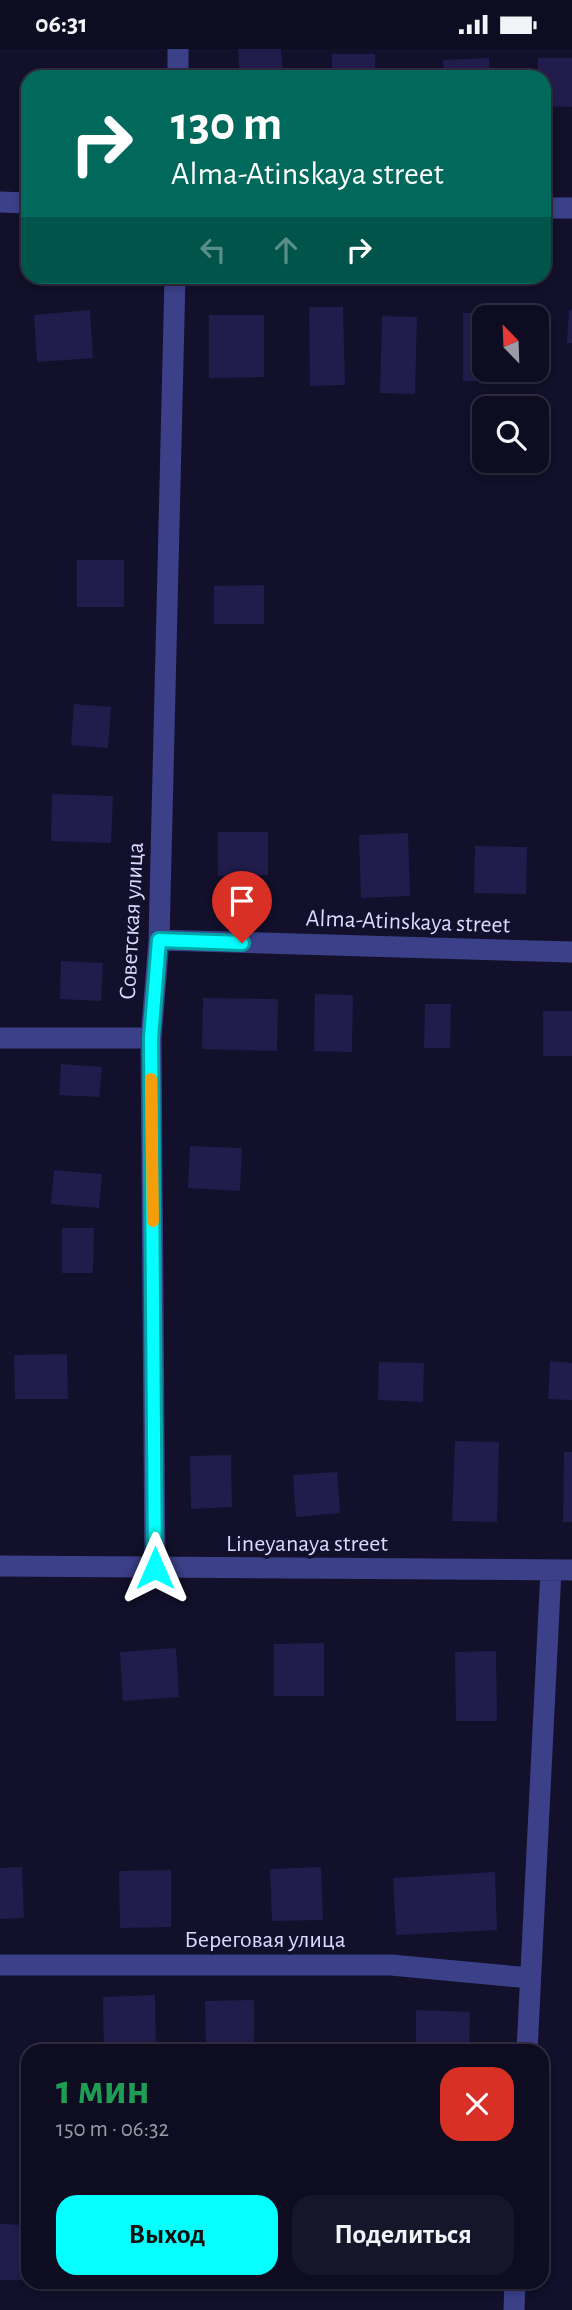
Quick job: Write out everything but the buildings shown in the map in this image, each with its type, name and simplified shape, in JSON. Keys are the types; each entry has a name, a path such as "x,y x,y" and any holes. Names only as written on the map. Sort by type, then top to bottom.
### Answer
{"street":[{"path":"178,49 178,70"},
{"path":"0,202 21,203"},
{"path":"551,208 572,208"},
{"name":"Советская улица","path":"155,1568 151,1038 159,940 175,284"},
{"name":"Alma-Atinskaya street","path":"159,940 572,952"},
{"path":"0,1038 151,1038"},
{"name":"Lineyanaya street","path":"0,1566 562,1570"},
{"path":"527,2044 530,1978 562,1570"},
{"name":"Береговая улица","path":"0,1965 391,1965 530,1978"},
{"path":"514,2310 515,2289"}],"slow traffic":[{"path":"151,1079 153,1221"}],"route":[{"path":"155,1568 151,1038 159,940 242,943"}]}
